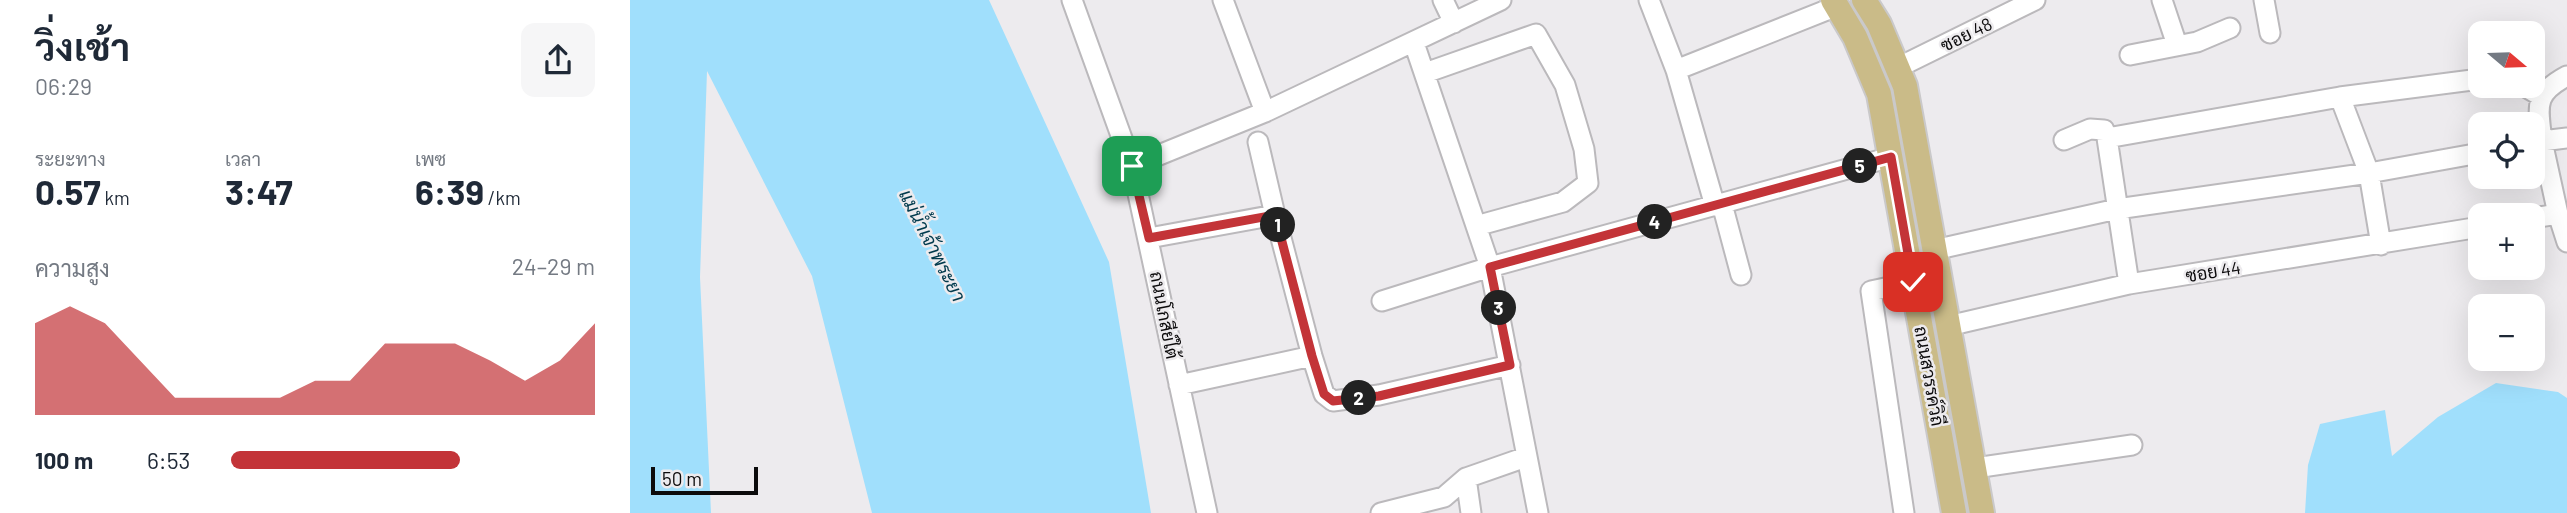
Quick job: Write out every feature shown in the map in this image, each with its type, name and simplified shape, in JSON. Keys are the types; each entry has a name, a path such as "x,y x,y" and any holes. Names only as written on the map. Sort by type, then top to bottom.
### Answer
{"main road":[{"name":"ถนนสวรรค์วิถี","path":"1864,0 1879,24 1905,86 1982,513"},
{"name":"ถนนสวรรค์วิถี","path":"1835,3 1855,37 1879,94 1954,513"}],"street":[{"name":"ถนนโกสีย์ใต้","path":"1072,0 1132,166 1207,513"},
{"path":"1223,0 1265,112"},
{"path":"1443,0 1454,23"},
{"path":"1132,166 1265,112 1501,0"},
{"path":"1650,0 1676,71 1741,275"},
{"name":"ซอย 48","path":"1897,68 2035,0"},
{"path":"2162,0 2177,45"},
{"path":"2264,0 2270,33"},
{"path":"1676,71 1835,3"},
{"path":"2130,55 2197,42 2230,28"},
{"path":"1425,73 1536,34 1565,85 1584,149 1588,183 1563,202 1476,226"},
{"path":"1413,43 1490,267 1538,513"},
{"path":"2545,86 2567,76"},
{"path":"2107,138 2340,97 2468,81"},
{"path":"2340,97 2369,173 2381,245"},
{"path":"2064,140 2090,129 2104,130 2129,284"},
{"path":"2545,141 2567,138"},
{"path":"1258,142 1324,394 1333,401 1379,396 1510,365"},
{"path":"1934,250 2117,209 2369,173 2468,155"},
{"path":"1382,301 1490,267 1891,157"},
{"path":"2545,169 2567,242"},
{"path":"2545,216 2558,214"},
{"path":"1149,238 1275,215"},
{"name":"ซอย 44","path":"1948,326 2129,284 2468,230"},
{"path":"1904,513 1871,291 1913,282"},
{"path":"1179,385 1312,356"},
{"path":"1975,468 2132,445"},
{"path":"1381,513 1444,505 1466,478 1526,457"},
{"path":"1466,478 1472,513"}],"water":[{"name":"แม่น้ำเจ้าพระยา","path":"630,0 989,0 1109,262 1151,513 872,513 812,276 707,71 700,277 711,513 630,513"},
{"path":"2496,383 2558,392 2567,398 2567,513 2305,513 2308,465 2320,424 2385,410 2392,456 2438,417"}],"route":[{"path":"1132,166 1149,238 1275,215 1312,356 1324,394 1333,401 1379,396 1510,365 1490,267 1891,157 1913,282"}]}
